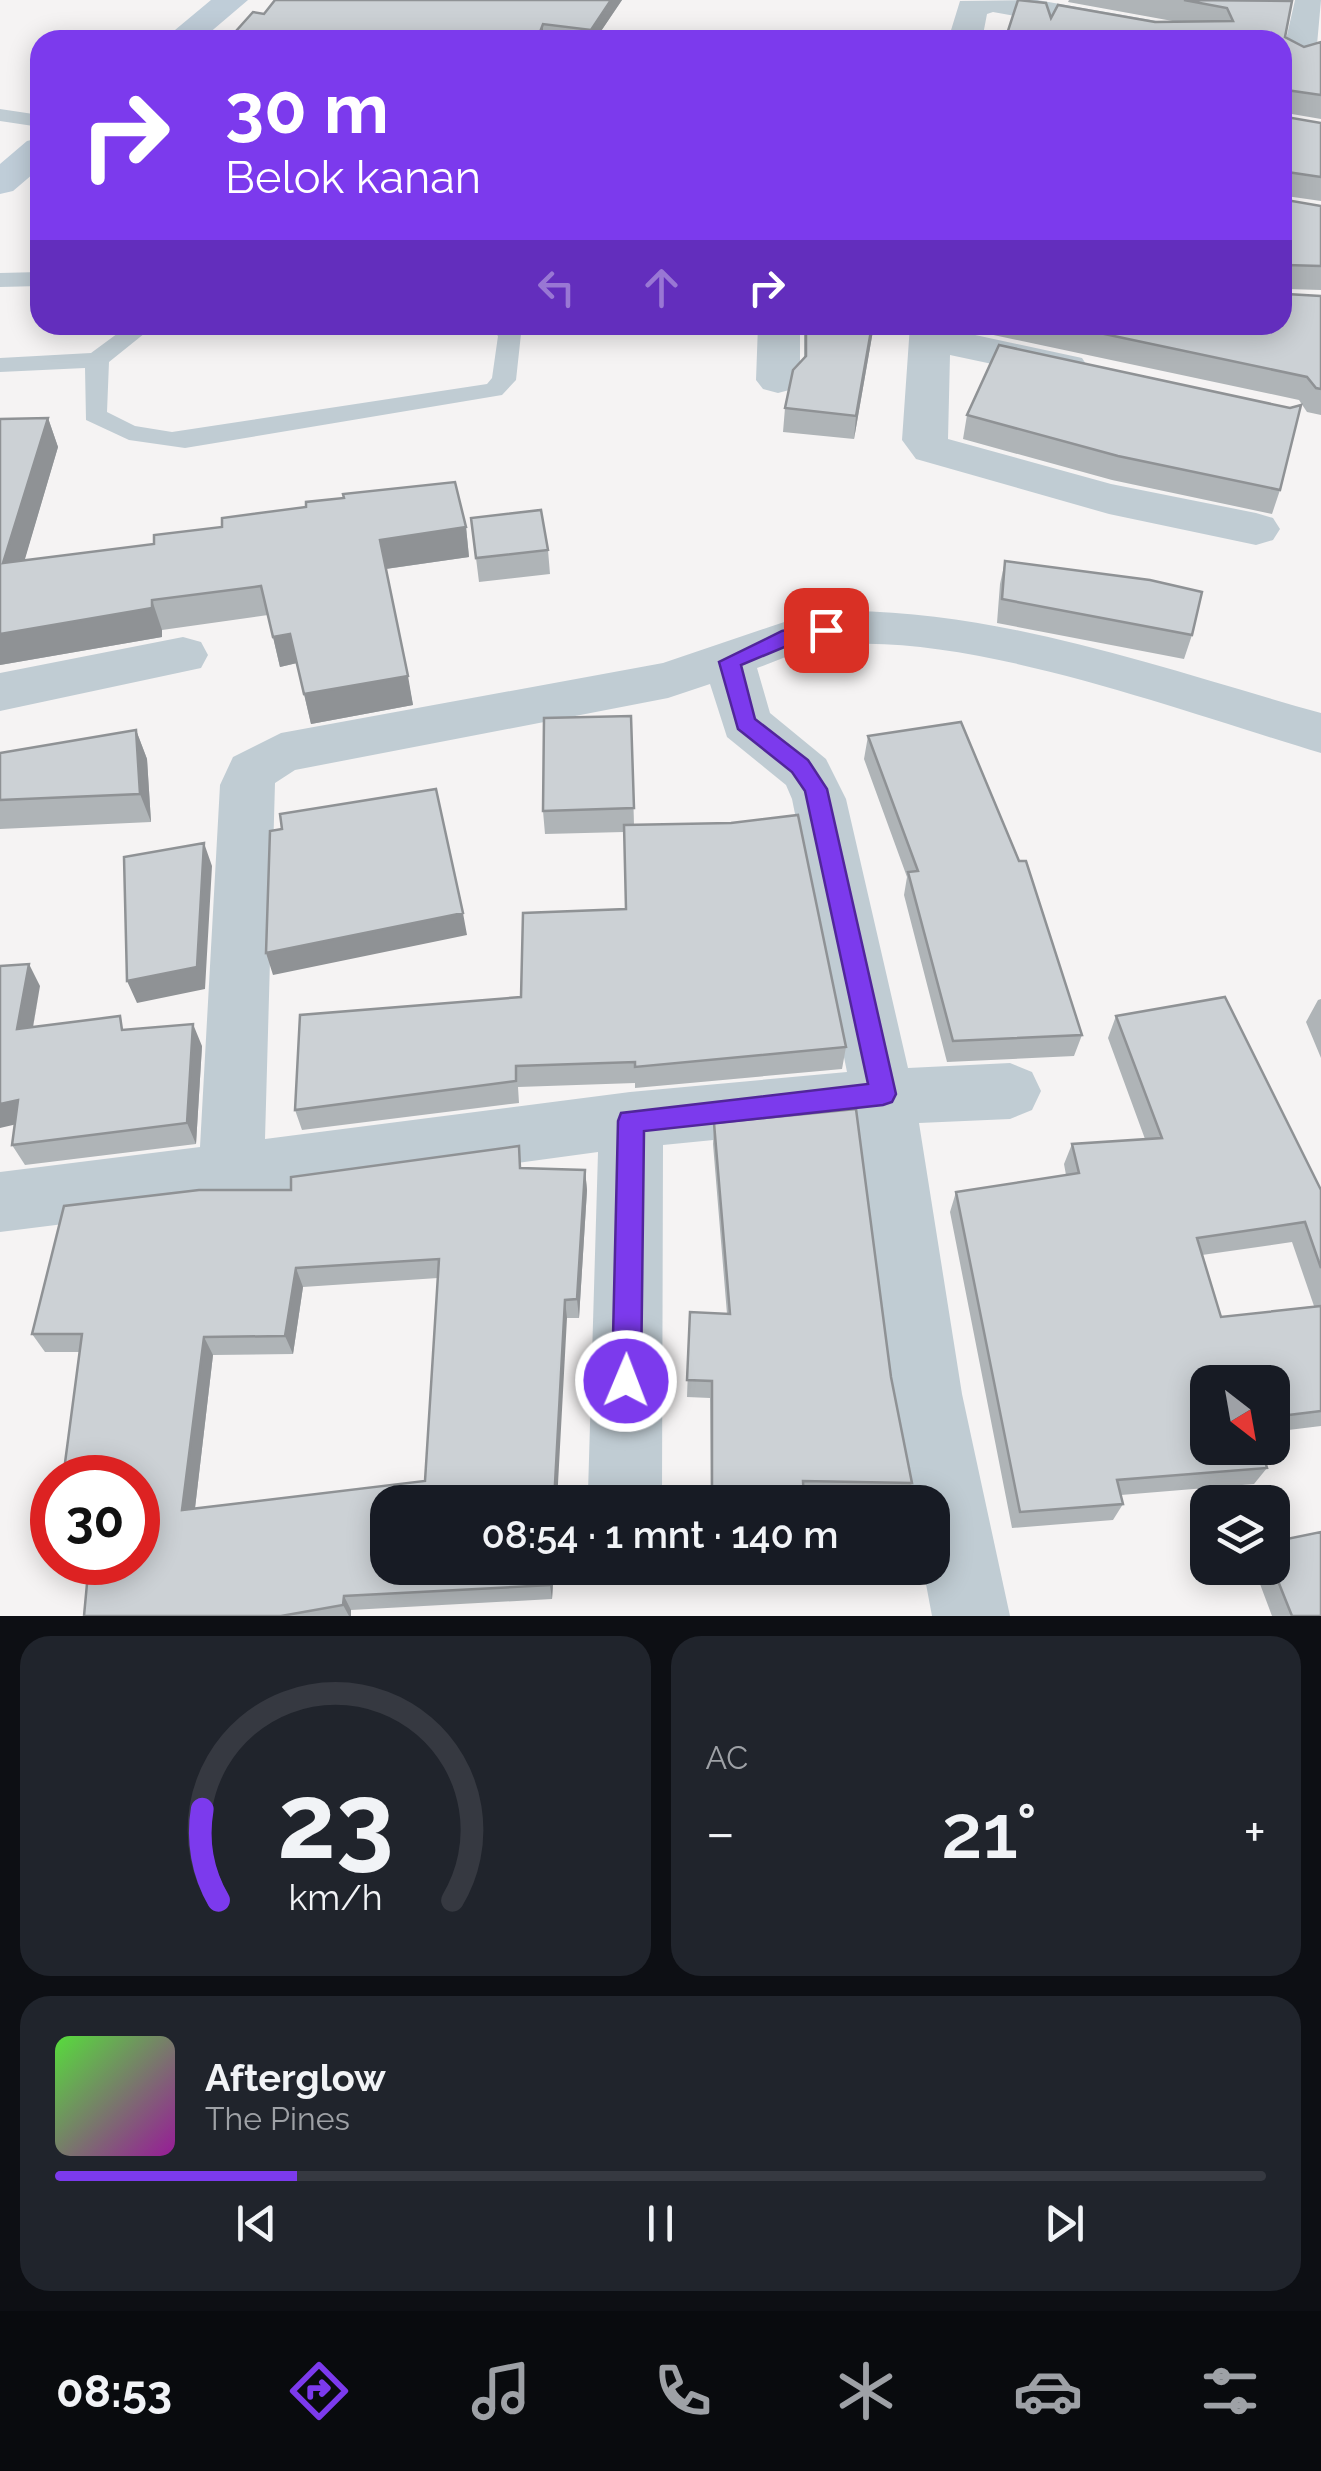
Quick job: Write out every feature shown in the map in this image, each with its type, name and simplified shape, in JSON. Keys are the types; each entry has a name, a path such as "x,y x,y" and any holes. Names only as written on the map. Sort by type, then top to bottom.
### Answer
{"main road":[{"path":"193,30 232,0"},
{"path":"0,183 30,158"}],"street":[{"path":"1301,56 1312,0"},
{"path":"967,30 972,8 992,2 1151,30"},
{"path":"778,335 778,380"},
{"path":"930,335 924,440 932,450 1109,499 1256,529"},
{"path":"942,335 1108,375"},
{"path":"230,1177 247,785 252,771 266,760 304,746 668,680 730,662 805,632 908,629 1023,647 1321,733"},
{"path":"0,692 183,655"},
{"path":"730,662 746,723 800,766 816,789 883,1094 926,1394 970,1616"},
{"path":"0,1202 230,1177 631,1121 883,1094 1010,1091"},
{"path":"625,1485 631,1121"}],"lane":[{"path":"0,115 30,119"},
{"path":"0,280 30,280"},
{"path":"0,365 97,360 131,335"},
{"path":"97,360 94,415 116,430 144,438 185,440 494,390 504,380 510,335"}],"building":[{"path":"275,0 611,0 591,30 543,24 541,30 237,30 253,12 264,14"},
{"path":"1018,0 1046,3 1051,18 1058,5 1155,22 1233,21 1227,8 1184,0 1292,1 1286,30 1008,30"},
{"path":"1292,41 1304,47 1321,42 1321,95 1292,91"},
{"path":"1292,118 1321,123 1321,177 1292,173"},
{"path":"1292,201 1321,206 1321,266 1292,265"},
{"path":"1292,294 1321,296 1321,389 1307,377 1109,335 1292,335"},
{"path":"806,335 870,335 856,416 785,408 793,370 806,356"},
{"path":"999,345 1290,408 1301,405 1280,490 1118,456 967,415"},
{"path":"48,418 3,563 154,544 154,535 222,527 222,518 306,507 306,502 344,498 343,494 455,482 466,527 380,540 408,676 304,694 290,634 273,637 261,586 152,600 152,608 0,634 0,419"},
{"path":"541,510 548,550 476,558 471,518"},
{"path":"1005,561 1150,580 1202,592 1192,635 1002,599"},
{"path":"631,716 634,808 543,811 544,718"},
{"path":"961,722 1019,861 1026,861 1082,1035 953,1041 908,872 918,871 868,736"},
{"path":"136,730 140,794 0,800 0,753"},
{"path":"436,789 463,913 266,953 270,831 282,829 280,814"},
{"path":"798,815 846,1047 635,1067 635,1062 516,1066 516,1081 295,1110 300,1015 521,997 523,913 626,909 624,825 731,823"},
{"path":"204,843 197,967 127,981 124,857"},
{"path":"29,964 17,1029 120,1016 122,1030 193,1024 187,1123 12,1145 18,1100 0,1104 0,966"},
{"path":"1225,997 1321,1190 1321,1268 1305,1222 1197,1238 1221,1317 1321,1306 1321,1411 1290,1415 1290,1365 1190,1365 1190,1465 1267,1468 1117,1480 1123,1504 1020,1512 956,1192 1079,1173 1072,1144 1162,1138 1116,1016"},
{"path":"856,1109 891,1377 912,1483 803,1481 803,1485 712,1485 712,1381 687,1380 690,1312 730,1314 714,1123"},
{"path":"519,1146 520,1168 585,1170 577,1299 565,1300 555,1485 391,1485 425,1481 439,1259 296,1268 285,1336 204,1337 182,1510 370,1488 370,1585 550,1585 344,1596 343,1605 281,1616 84,1616 87,1585 160,1585 160,1455 66,1455 82,1334 32,1334 64,1206 199,1190 291,1190 291,1177"},
{"path":"1321,1532 1321,1616 1292,1616 1280,1585 1290,1585 1290,1538"}],"route":[{"path":"626,1381 631,1121 883,1094 816,789 800,766 746,723 730,662 790,636 826,630"}]}
